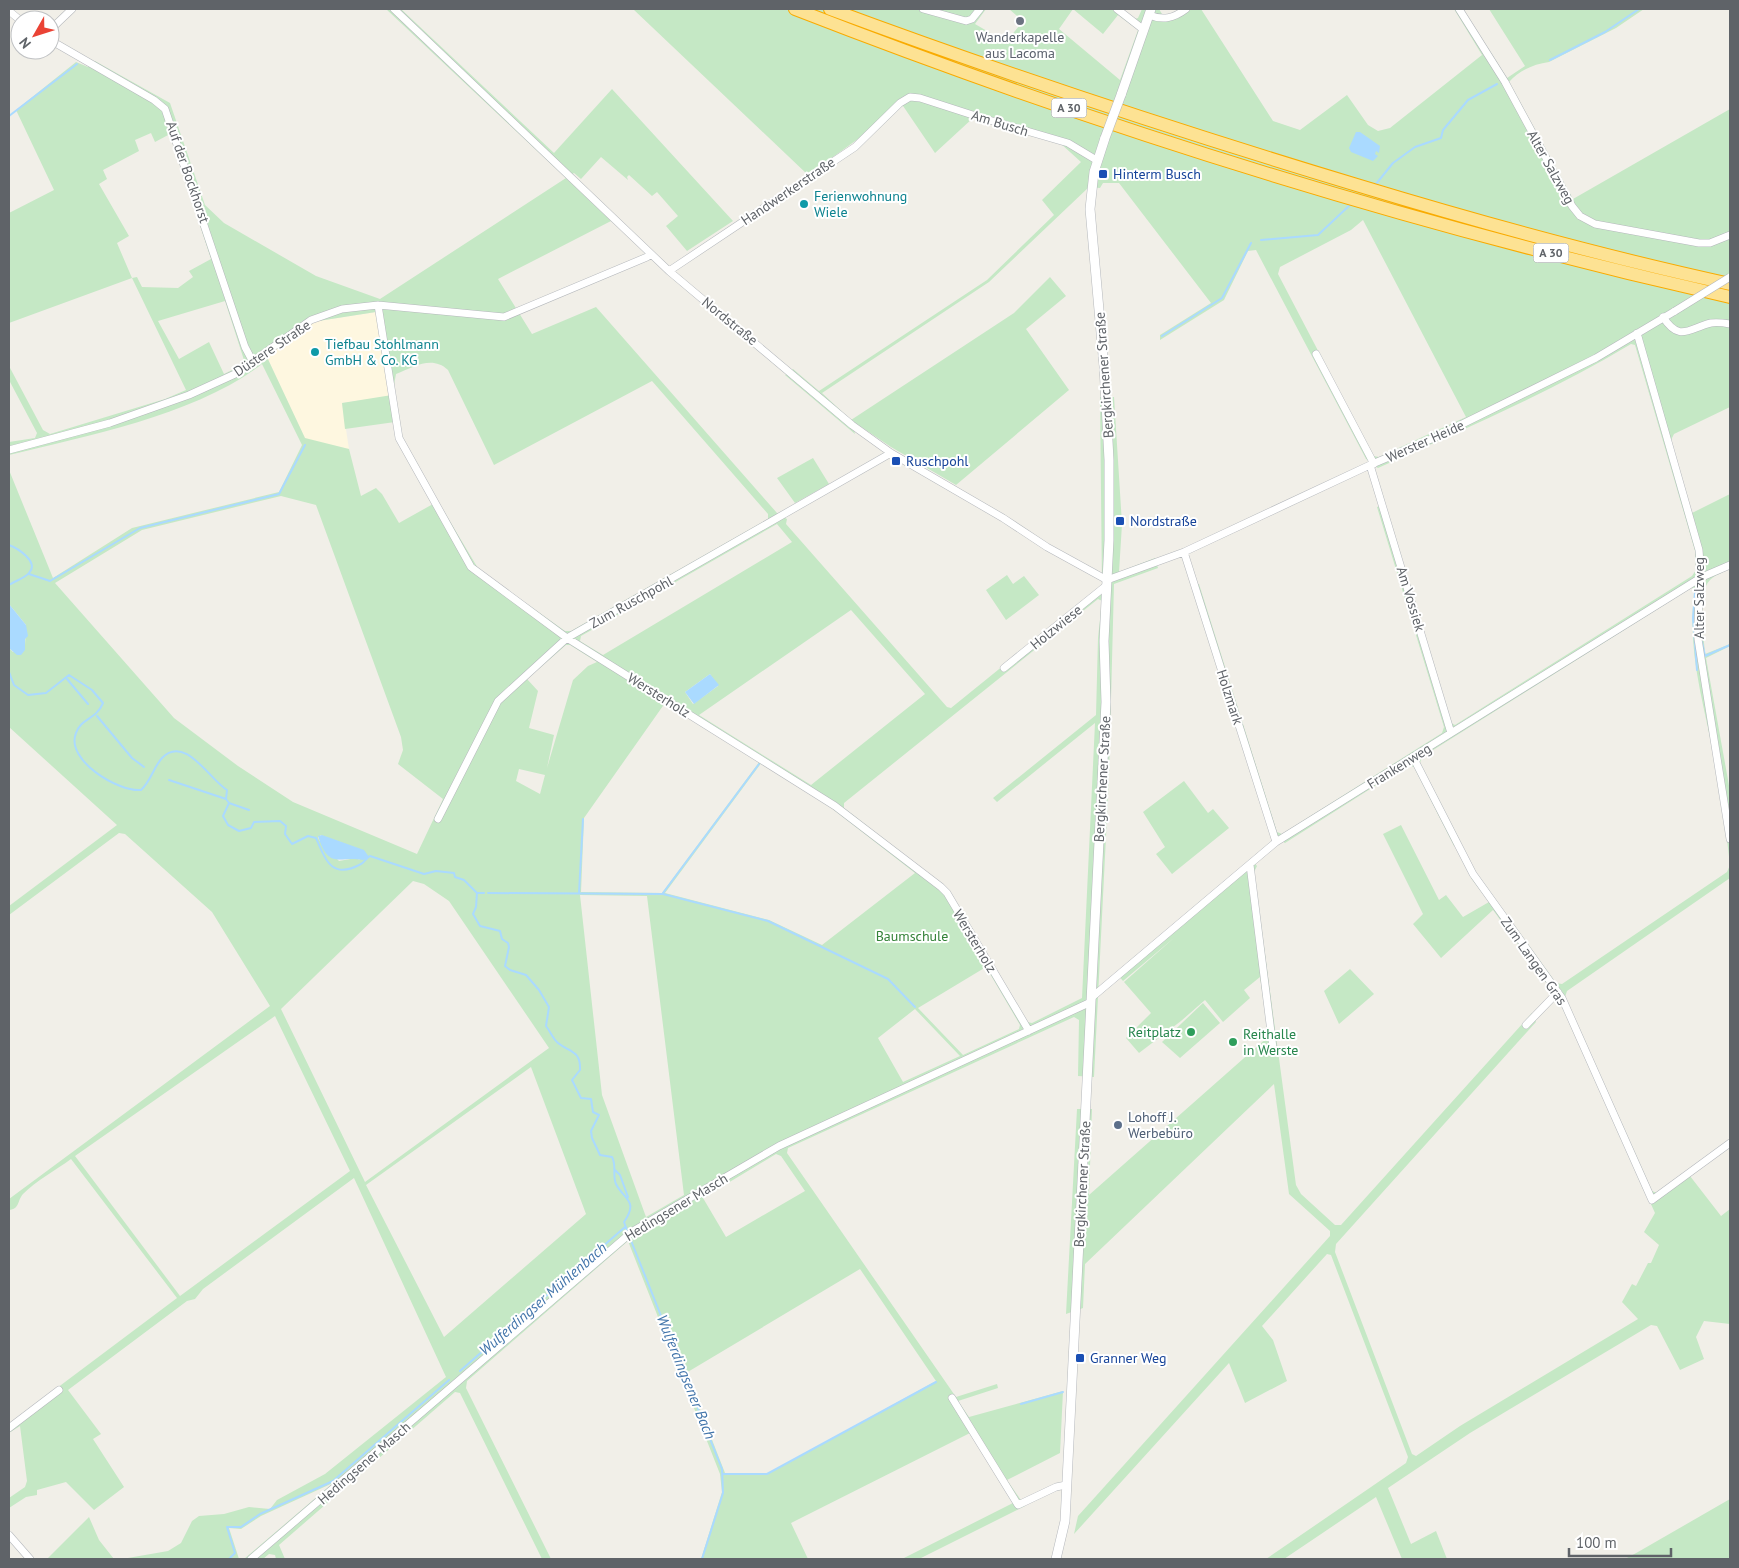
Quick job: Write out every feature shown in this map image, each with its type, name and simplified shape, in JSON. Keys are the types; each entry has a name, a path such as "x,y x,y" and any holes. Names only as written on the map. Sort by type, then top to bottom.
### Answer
{"highway":[{"name":"A 30","path":"794,9 995,83 1147,134 1372,204 1570,259 1730,297"},
{"name":"A 30","path":"830,9 1088,101 1384,194 1494,225 1730,284"}],"street":[{"path":"60,20 72,9"},
{"name":"Nordstraße","path":"394,9 669,271 852,425 891,453 1004,518 1047,547 1107,582"},
{"path":"923,9 960,20 972,19 980,9"},
{"path":"1117,9 1144,30"},
{"path":"1150,12 1162,19 1171,18 1186,9"},
{"name":"Alter Salzweg","path":"1459,9 1505,82 1572,206 1580,216 1595,224 1699,243 1710,243 1730,235"},
{"name":"Bergkirchener Straße","path":"1056,1559 1065,1521 1106,702 1104,641 1109,522 1107,406 1090,209 1092,182 1105,138 1150,12"},
{"name":"Auf der Bockhorst","path":"60,46 154,100 166,109 245,347 253,362"},
{"name":"Am Busch","path":"900,102 910,97 920,98 1068,143 1098,161"},
{"name":"Handwerkerstraße","path":"669,271 855,146 900,102"},
{"name":"Düstere Straße","path":"9,450 160,407 230,377 311,320 342,309 378,305 504,317 651,254"},
{"name":"Werster Heide","path":"1107,582 1184,552 1436,437 1596,358 1730,277"},
{"name":"Wersterholz","path":"378,305 399,438 472,567 567,638 835,806 941,887 947,893 1028,1031"},
{"path":"1663,317 1672,329 1678,332 1688,332 1709,323 1730,324"},
{"name":"Alter Salzweg","path":"1637,333 1699,550 1702,577 1697,607 1698,639 1730,839"},
{"name":"Am Vossiek","path":"1316,354 1372,465 1451,734"},
{"name":"Zum Ruschpohl","path":"438,819 498,701 567,638 891,453"},
{"name":"Holzmark","path":"1184,552 1276,842"},
{"name":"Frankenweg","path":"1091,1000 1276,842 1702,577 1730,565"},
{"name":"Holzwiese","path":"1004,668 1107,582"},
{"name":"Zum Langen Gras","path":"1413,757 1473,874 1558,992 1652,1200 1730,1143"},
{"path":"1250,865 1274,1048"},
{"path":"1526,1025 1558,992"},
{"name":"Hedingsener Masch","path":"252,1559 633,1231 779,1146 1091,1000"},
{"path":"9,1428 59,1390"},
{"path":"952,1398 1018,1505 1056,1487 1066,1486"},
{"path":"9,1535 30,1559"}],"shaded area":[{"path":"376,312 392,396 342,403 349,449 305,439 266,355 312,322"}],"green space":[{"path":"386,9 401,9 554,153 612,89 733,221 687,251 666,226 678,216 657,192 652,196 629,175 627,177 628,180 601,157 581,179 574,173 566,178"},
{"path":"633,9 986,9 975,24 1006,42 1023,21 1009,9 1073,9 1122,9 1135,19 1138,18 1142,9 1159,9 1162,14 1171,14 1182,9 1201,9 1273,121 1300,130 1347,95 1368,125 1378,131 1390,128 1482,55 1454,9 1463,9 1507,78 1525,66 1489,9 1644,9 1616,28 1549,62 1528,68 1509,82 1573,199 1730,109 1730,407 1674,434 1671,440 1692,513 1730,494 1730,568 1712,578 1706,586 1702,604 1702,615 1705,654 1730,644 1730,646 1706,658 1730,791 1730,865 1719,783 1694,653 1693,611 1695,590 1691,588 1422,757 1420,763 1461,843 1454,846 1414,767 1408,765 1285,843 1276,837 1192,586 1199,584 1277,832 1282,834 1442,733 1444,727 1377,507 1385,505 1451,723 1455,725 1692,576 1696,570 1695,551 1635,345 1631,344 1601,362 1506,410 1378,468 1366,459 1256,250 1248,251 1224,300 1160,340 1160,335 1211,303 1119,183 1103,183 1100,188 1089,187 989,282 822,393 851,420 855,434 785,375 793,369 819,391 987,280 1054,215 1042,200 1081,162 1060,143 973,118 935,153 899,100 869,131 808,175","holes":["1073,9 1103,34 1118,15 1138,30 1120,80 1059,29","1363,220 1466,417 1379,457 1373,456 1278,274 1280,267 1351,230"]},
{"name":"Baumschule","path":"95,61 170,103 205,205 224,223 316,276 380,299 566,178 611,221 498,279 532,334 596,307 777,513 787,519 786,524 947,707 951,708 1102,586 1100,397 1114,397 1122,524 1119,572 1155,558 1158,568 1114,584 1109,776 1094,1077 1078,1076 1079,1020 1074,1017 788,1148 787,1153 956,1397 997,1384 998,1388 958,1401 969,1417 1063,1391 1060,1453 1007,1480 1025,1506 919,1559 902,1559 1013,1503 970,1433 791,1523 808,1559 701,1559 722,1492 720,1474 628,1241 467,1381 466,1388 551,1559 542,1559 460,1393 455,1392 279,1545 285,1559 276,1559 275,1555 269,1554 263,1559 244,1559 333,1483 261,1516 241,1529 229,1528 239,1559 122,1559 168,1551 181,1543 192,1521 199,1516 224,1514 249,1507 270,1509 277,1500 325,1474 446,1377 354,1178 203,1289 195,1299 187,1301 68,1390 101,1434 93,1439 124,1487 94,1510 66,1482 37,1490 37,1495 26,1497 9,1508 9,1498 25,1487 27,1481 20,1426 9,1433 9,1424 177,1298 71,1159 28,1189 21,1197 17,1206 9,1210 9,1199 270,1006 212,912 125,834 119,833 9,915 9,906 117,825 9,727 9,648 13,652 25,645 26,625 9,604 9,470 53,578 132,528 279,492 302,445 262,364 235,382 206,397 174,410 107,431 9,455 9,442 35,438 37,433 9,380 9,366 43,430 50,434 165,399 186,390 132,278 9,323 9,213 54,190 16,110 76,62 88,67","holes":["151,133 155,142 170,134 211,259 189,271 193,277 178,288 142,287 137,277 132,278 117,243 129,236 99,184 107,179 103,170 139,151 135,140","225,301 244,360 242,365 224,374 209,342 179,359 158,321","376,312 392,395 342,403 345,429 395,422 392,396 396,374 423,364 436,363 448,370 494,465 652,381 768,514 768,519 571,631 565,631 479,570 436,498 433,504 399,523 382,494 376,488 361,496 349,449 305,438 266,355 312,322","281,496 316,505 401,737 403,750 398,764 443,799 417,854 293,802 238,766 174,718 55,583 142,530","777,524 792,542 603,655 580,641 581,636","1098,599 1102,601 1098,638 1096,715 993,798 997,802 1095,723 1082,998 1032,1023 1027,1022 947,888 844,808 844,803","851,610 925,694 811,785 699,715","566,645 570,645 597,662 588,666 573,680 547,768 554,735 529,728 538,691 527,679","710,674 718,686 693,704 685,692","665,703 760,761 662,893 581,892 584,818","762,762 830,807 915,873 822,945 769,920 665,893","519,769 545,775 540,794 516,781","321,835 360,860 356,858 339,861 319,840 318,837","413,881 424,884 449,901 549,1048 365,1182 281,1009","580,895 647,896 684,1195 646,1217 602,1095","986,967 1020,1025 1019,1029 963,1055 918,1008","915,1009 960,1056 903,1082 878,1038","275,1016 350,1171 180,1296 75,1156","531,1067 586,1214 444,1337 366,1185","776,1154 781,1156 805,1191 726,1237 703,1198","860,1269 936,1381 767,1474 725,1473 686,1373"]},
{"path":"1050,277 1066,296 1026,329 1069,390 956,485 891,447 851,420 1014,313"},
{"path":"813,458 829,484 795,503 777,478"},
{"path":"1007,575 1013,584 1024,576 1039,595 1006,620 986,590"},
{"path":"1184,781 1208,813 1213,809 1229,828 1172,874 1156,854 1165,847 1143,812"},
{"path":"1401,825 1439,900 1446,895 1463,917 1489,902 1471,878 1477,874 1556,983 1562,984 1727,872 1730,865 1730,878 1567,991 1565,997 1652,1191 1657,1193 1690,1176 1721,1216 1730,1209 1730,1324 1704,1321 1696,1337 1704,1359 1680,1370 1657,1326 1651,1325 1470,1433 1388,1488 1411,1544 1436,1531 1447,1559 1402,1559 1376,1497 1284,1559 1266,1559 1406,1463 1408,1457 1331,1255 1327,1254 1262,1326 1273,1340 1287,1381 1245,1403 1229,1363 1074,1534 1078,1516 1330,1236 1330,1231 1289,1194 1274,1084 1085,1264 1083,1308 1066,1314 1077,1109 1092,1109 1089,1195 1269,1036 1260,977 1244,990 1250,998 1223,1022 1205,1000 1139,1053 1126,1038 1151,1013 1124,982 1175,937 1123,981 1118,975 1251,859 1257,866 1254,872 1296,1185 1301,1194 1335,1225 1341,1225 1532,1013 1536,1022 1336,1244 1335,1252 1412,1454 1416,1456 1460,1426 1638,1319 1622,1302 1632,1284 1636,1286 1648,1263 1651,1263 1659,1245 1644,1232 1655,1213 1560,1002 1556,1001 1550,993 1550,988 1493,910 1441,958 1413,924 1423,914 1383,834"},
{"path":"1350,969 1374,994 1339,1024 1324,991"},
{"name":"Reitplatz","path":"1203,1003 1220,1023 1180,1058 1162,1042"},
{"path":"1730,1499 1730,1559 1625,1559 1638,1552"},
{"path":"89,1517 99,1540 114,1559 47,1559"}],"water":[{"path":"1356,132 1360,132 1380,146 1379,153 1376,151 1375,154 1378,156 1373,161 1351,152 1349,148"},
{"path":"9,604 26,625 28,636 25,639 25,650 21,655 17,655 9,648"},
{"path":"710,674 719,685 694,704 685,692"},
{"path":"322,835 364,850 369,857 363,860 331,858 322,847 318,836"}],"waterway":[{"path":"1550,60 1605,32 1639,9"},
{"path":"9,116 77,64"},
{"path":"1376,184 1393,163 1415,147 1441,138 1443,130 1468,100 1497,84"},
{"path":"1261,240 1318,235 1351,204"},
{"path":"1162,336 1222,298 1251,243"},
{"path":"29,574 50,581 140,528 279,494 305,445"},
{"name":"Wulferdingsener Bach","path":"9,545 26,556 32,564 32,569 27,575 9,585"},
{"path":"1695,592 1693,618 1697,670"},
{"path":"1702,642 1705,656 1730,645"},
{"name":"Wulferdingsener Bach","path":"9,672 14,685 28,695 46,693 69,675 92,690 103,703 97,713 78,728 75,743 78,754 96,772 120,786 141,790 162,758 171,752 179,751 197,761 227,790 226,799 229,803 223,816 228,825 239,831 251,828 254,822 280,821 286,826 285,834 292,844 308,836 316,838 327,861 337,869 351,868 362,863 370,856 424,874 436,871 454,873 455,877 464,880 477,893 476,907 473,914 480,926 500,931 502,939 508,943 509,947 505,966 510,970 526,975 539,990 549,1007 546,1026 556,1041 574,1052 579,1059 580,1070 572,1080 581,1098 591,1099 593,1112 599,1115 591,1131 592,1138 600,1155 612,1157 616,1184 629,1201 630,1209 624,1222 628,1233"},
{"path":"67,679 88,704"},
{"path":"97,716 132,758 144,767"},
{"path":"663,893 759,764"},
{"path":"169,780 226,799"},
{"path":"229,803 249,810"},
{"path":"579,893 583,819"},
{"name":"Wulferdingsener Bach","path":"477,893 484,893"},
{"path":"488,893 663,894 768,921 888,979 915,1007"},
{"name":"Wulferdingsener Bach","path":"615,1170 620,1175 628,1197"},
{"name":"Wulferdingser Mühlenbach","path":"460,1371 625,1227"},
{"name":"Wulferdingsener Bach","path":"630,1238 722,1469 723,1493 702,1559"},
{"name":"Wulferdingser Mühlenbach","path":"229,1559 235,1553 227,1527 241,1527 260,1514 333,1481 449,1380"},
{"path":"723,1474 767,1474 936,1382"},
{"path":"1021,1404 1063,1392"}],"place":[{"name":"Wanderkapelle aus Lacoma","path":"1020,21"},
{"name":"Hinterm Busch","path":"1103,174"},
{"name":"Ferienwohnung Wiele","path":"804,204"},
{"name":"Tiefbau Stohlmann GmbH & Co. KG","path":"315,352"},
{"name":"Ruschpohl","path":"896,461"},
{"name":"Nordstraße","path":"1120,521"},
{"name":"Reitplatz","path":"1191,1032"},
{"name":"Reithalle in Werste","path":"1233,1042"},
{"name":"Lohoff J. Werbebüro","path":"1118,1125"},
{"name":"Granner Weg","path":"1080,1358"}]}
